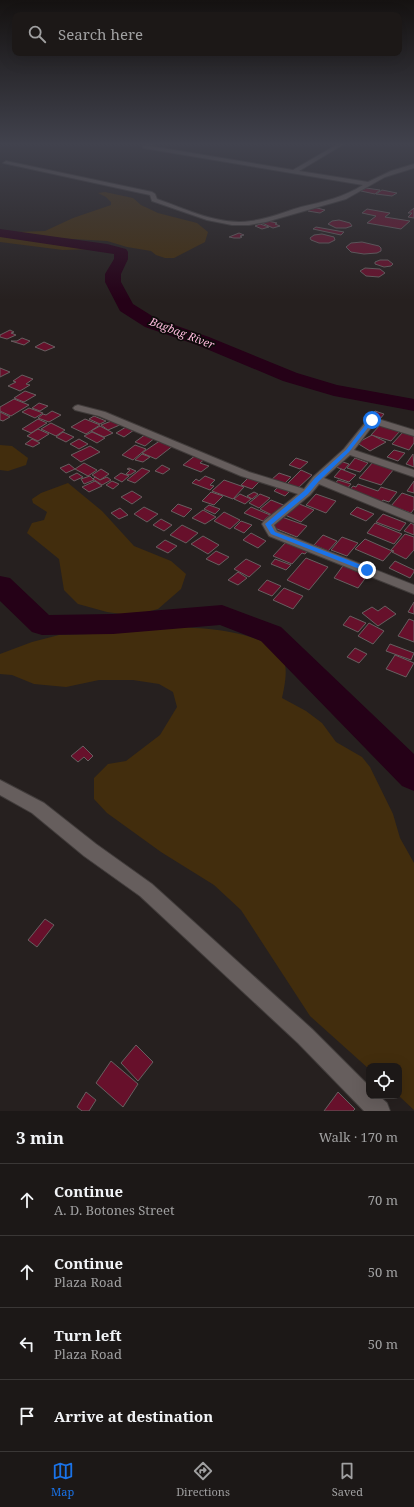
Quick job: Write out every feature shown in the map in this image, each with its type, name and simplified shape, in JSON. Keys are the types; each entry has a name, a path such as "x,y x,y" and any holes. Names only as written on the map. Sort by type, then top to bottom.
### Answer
{"street":[{"path":"153,196 154,200 194,213 242,224 262,221 300,209 335,201 347,196"},
{"path":"78,408 102,414 245,474 306,493"},
{"path":"414,433 372,420 348,451 317,479 306,493 268,524 273,533 414,590"},
{"path":"348,451 414,474"},
{"path":"317,479 414,519"},
{"path":"0,787 38,808 90,850 146,890 305,1036 379,1111"}],"shaded area":[{"path":"104,196 123,196 133,198 141,205 158,213 197,223 208,232 205,242 174,258 165,258 156,255 151,251 127,247 107,241 38,237 16,232 45,231 73,218 111,205 111,202"},
{"path":"0,235 59,245 91,245 95,249 63,250 0,242"},
{"path":"0,445 12,446 28,458 26,465 8,471 0,470"},
{"path":"68,483 102,511 134,546 171,561 186,574 181,589 158,609 139,614 107,612 78,604 64,590 59,559 27,533 32,523 44,520 47,512 33,503 32,499 41,493"},
{"path":"164,627 194,628 230,632 248,636 264,643 276,651 285,665 286,670 282,698 306,711 322,723 336,742 362,757 370,767 393,814 400,838 414,863 414,1110 402,1099 402,1063 366,1063 366,1066 310,1016 241,910 214,885 161,852 107,813 94,799 94,778 108,764 126,761 160,735 177,707 173,692 159,684 133,680 99,680 66,687 34,684 12,675 0,674 0,654 32,642 59,635 92,634"}],"building":[{"path":"313,207 325,210 320,213 308,211"},
{"path":"414,208 414,218 408,217 412,213 408,213"},
{"path":"367,209 390,213 385,217 410,221 401,229 367,223 376,216 362,213"},
{"path":"339,220 350,223 352,226 346,228 336,228 328,224 332,221"},
{"path":"268,221 277,223 275,224 280,226 273,228 260,222"},
{"path":"260,224 269,227 262,229 255,226"},
{"path":"316,227 344,232 341,235 313,229"},
{"path":"239,233 244,235 240,236 242,237 240,238 229,237"},
{"path":"322,234 334,237 335,240 329,243 319,243 311,240 310,238 314,235"},
{"path":"362,242 379,246 381,251 377,253 364,254 351,252 346,247 351,243"},
{"path":"380,260 388,260 393,264 391,266 384,267 375,264 375,262"},
{"path":"365,268 380,269 385,273 379,277 366,276 360,271"},
{"path":"10,330 14,332 11,333 16,335 7,339 0,337 0,335"},
{"path":"22,338 30,341 24,345 11,341 17,341"},
{"path":"44,342 55,347 45,351 35,347"},
{"path":"0,368 10,372 0,377"},
{"path":"22,375 33,379 26,384 30,385 20,391 8,386 16,382 13,381"},
{"path":"25,391 36,395 24,402 14,398"},
{"path":"14,399 29,405 11,416 0,411 0,407"},
{"path":"39,403 48,406 40,411 32,408"},
{"path":"29,408 43,413 35,418 22,412"},
{"path":"52,411 61,415 49,422 38,418 43,414 46,415"},
{"path":"375,411 384,414 380,419 370,416"},
{"path":"0,412 10,417 3,421 0,420"},
{"path":"94,416 106,421 100,424 89,419"},
{"path":"38,419 47,423 31,433 22,429"},
{"path":"85,419 100,425 86,434 71,427"},
{"path":"114,420 122,424 108,430 101,425"},
{"path":"51,423 65,430 56,436 41,429"},
{"path":"380,425 400,431 391,441 371,435"},
{"path":"100,426 113,433 104,437 91,431"},
{"path":"126,427 134,430 124,437 116,433"},
{"path":"38,429 49,434 38,441 27,436"},
{"path":"63,432 74,437 66,442 56,437"},
{"path":"92,432 105,438 97,443 84,436"},
{"path":"403,432 414,435 414,443 409,450 392,444"},
{"path":"146,434 156,437 145,446 135,442"},
{"path":"372,435 386,442 370,451 357,443"},
{"path":"32,439 40,443 33,447 25,444"},
{"path":"79,439 88,444 79,449 70,444"},
{"path":"161,440 174,445 156,459 142,453"},
{"path":"135,445 146,449 133,460 122,455"},
{"path":"90,446 100,452 81,462 71,455"},
{"path":"394,450 405,453 398,461 387,457"},
{"path":"142,454 150,457 143,462 135,460"},
{"path":"413,454 414,467 406,464"},
{"path":"196,455 206,458 200,463 209,466 201,472 183,465"},
{"path":"296,458 308,462 300,469 289,465"},
{"path":"355,458 368,463 360,472 347,468"},
{"path":"340,461 349,464 344,470 336,467"},
{"path":"373,462 394,469 381,485 359,478"},
{"path":"84,463 97,470 88,476 75,469"},
{"path":"69,464 75,469 66,473 60,468"},
{"path":"162,465 170,469 163,474 155,471"},
{"path":"129,468 136,471 130,475 126,474 130,470 127,469"},
{"path":"142,468 150,471 135,483 127,480"},
{"path":"101,469 109,474 100,480 92,475"},
{"path":"341,469 356,475 349,482 334,477"},
{"path":"301,470 312,475 298,488 287,484"},
{"path":"77,473 83,477 74,481 69,477"},
{"path":"121,473 129,476 122,482 114,478"},
{"path":"279,473 291,477 283,485 271,480"},
{"path":"90,476 94,480 84,484 81,479"},
{"path":"205,476 215,480 210,485 214,486 210,490 192,483 196,479 199,481"},
{"path":"95,477 100,480 107,477 111,480 102,485 93,479"},
{"path":"249,477 260,481 252,489 241,485"},
{"path":"224,480 244,487 233,499 212,491"},
{"path":"338,480 351,484 346,490 333,486"},
{"path":"95,481 102,486 89,492 82,487"},
{"path":"112,481 119,484 113,489 106,485"},
{"path":"414,481 414,493 407,491"},
{"path":"358,484 378,491 381,487 397,492 389,502 383,500 380,504 348,492 353,486 356,487"},
{"path":"280,485 291,490 285,496 274,491"},
{"path":"132,491 142,497 132,504 121,497"},
{"path":"211,492 223,496 214,505 202,501"},
{"path":"254,492 258,494 252,499 247,496"},
{"path":"402,493 414,497 414,509 411,513 391,506"},
{"path":"240,494 251,499 245,504 234,499"},
{"path":"260,494 270,498 259,508 249,503"},
{"path":"316,494 336,501 326,513 306,505"},
{"path":"271,500 286,506 274,516 260,509"},
{"path":"297,503 314,510 301,522 285,515"},
{"path":"178,504 192,509 184,517 171,511"},
{"path":"209,505 220,509 215,514 204,509"},
{"path":"144,507 158,514 147,522 134,514"},
{"path":"251,507 270,515 263,521 244,513"},
{"path":"357,507 374,514 366,521 350,514"},
{"path":"120,508 128,515 119,519 111,513"},
{"path":"203,510 216,517 205,524 192,518"},
{"path":"224,512 240,520 230,529 214,521"},
{"path":"383,514 406,523 400,531 376,522"},
{"path":"282,517 307,526 297,537 272,527"},
{"path":"161,519 172,525 164,531 153,525"},
{"path":"241,521 252,525 244,533 234,528"},
{"path":"375,523 402,534 394,544 367,533"},
{"path":"411,523 414,525 414,535 404,531"},
{"path":"182,525 198,533 186,543 170,535"},
{"path":"251,533 266,541 258,548 243,540"},
{"path":"405,534 414,537 414,550 406,559 392,552 394,551 391,550"},
{"path":"323,535 337,541 328,551 314,545"},
{"path":"203,536 219,545 208,554 191,544"},
{"path":"342,537 358,543 347,556 331,550"},
{"path":"365,539 392,551 383,561 355,549"},
{"path":"165,540 177,546 168,553 156,547"},
{"path":"287,541 310,548 305,554 302,553 292,564 273,556"},
{"path":"216,551 229,557 219,565 206,559"},
{"path":"306,558 328,567 309,590 287,580"},
{"path":"246,559 261,566 249,577 234,569"},
{"path":"275,559 291,565 286,570 271,564"},
{"path":"395,561 414,570 410,578 389,568"},
{"path":"345,563 370,572 358,588 334,578"},
{"path":"238,572 247,578 238,585 228,580"},
{"path":"267,580 281,586 272,596 258,590"},
{"path":"284,588 303,596 293,609 273,600"},
{"path":"414,602 414,614 408,612"},
{"path":"385,606 396,614 378,626 362,613 372,607 378,611"},
{"path":"350,616 366,623 358,632 343,625"},
{"path":"409,619 414,621 414,642 398,636"},
{"path":"369,623 384,631 373,644 358,636"},
{"path":"390,644 414,653 411,660 386,651"},
{"path":"355,648 367,654 359,663 347,657"},
{"path":"395,655 414,663 406,677 386,669"},
{"path":"83,746 93,756 88,761 84,757 78,762 71,756"},
{"path":"45,919 54,925 37,947 28,940"},
{"path":"136,1045 153,1062 138,1081 121,1063"},
{"path":"111,1061 138,1084 123,1107 96,1083"},
{"path":"86,1092 96,1100 89,1111 82,1111 77,1107"},
{"path":"338,1092 355,1109 353,1111 324,1111"}],"waterway":[{"name":"Bagbag River","path":"0,233 107,248 121,252 121,259 113,274 113,282 126,307 151,323 203,341 290,377 334,390 414,405"},
{"path":"0,585 42,625 113,624 222,615 271,634 414,776"}],"route":[{"path":"367,570 273,533 268,524 306,493 317,479 348,451 372,420"}]}
